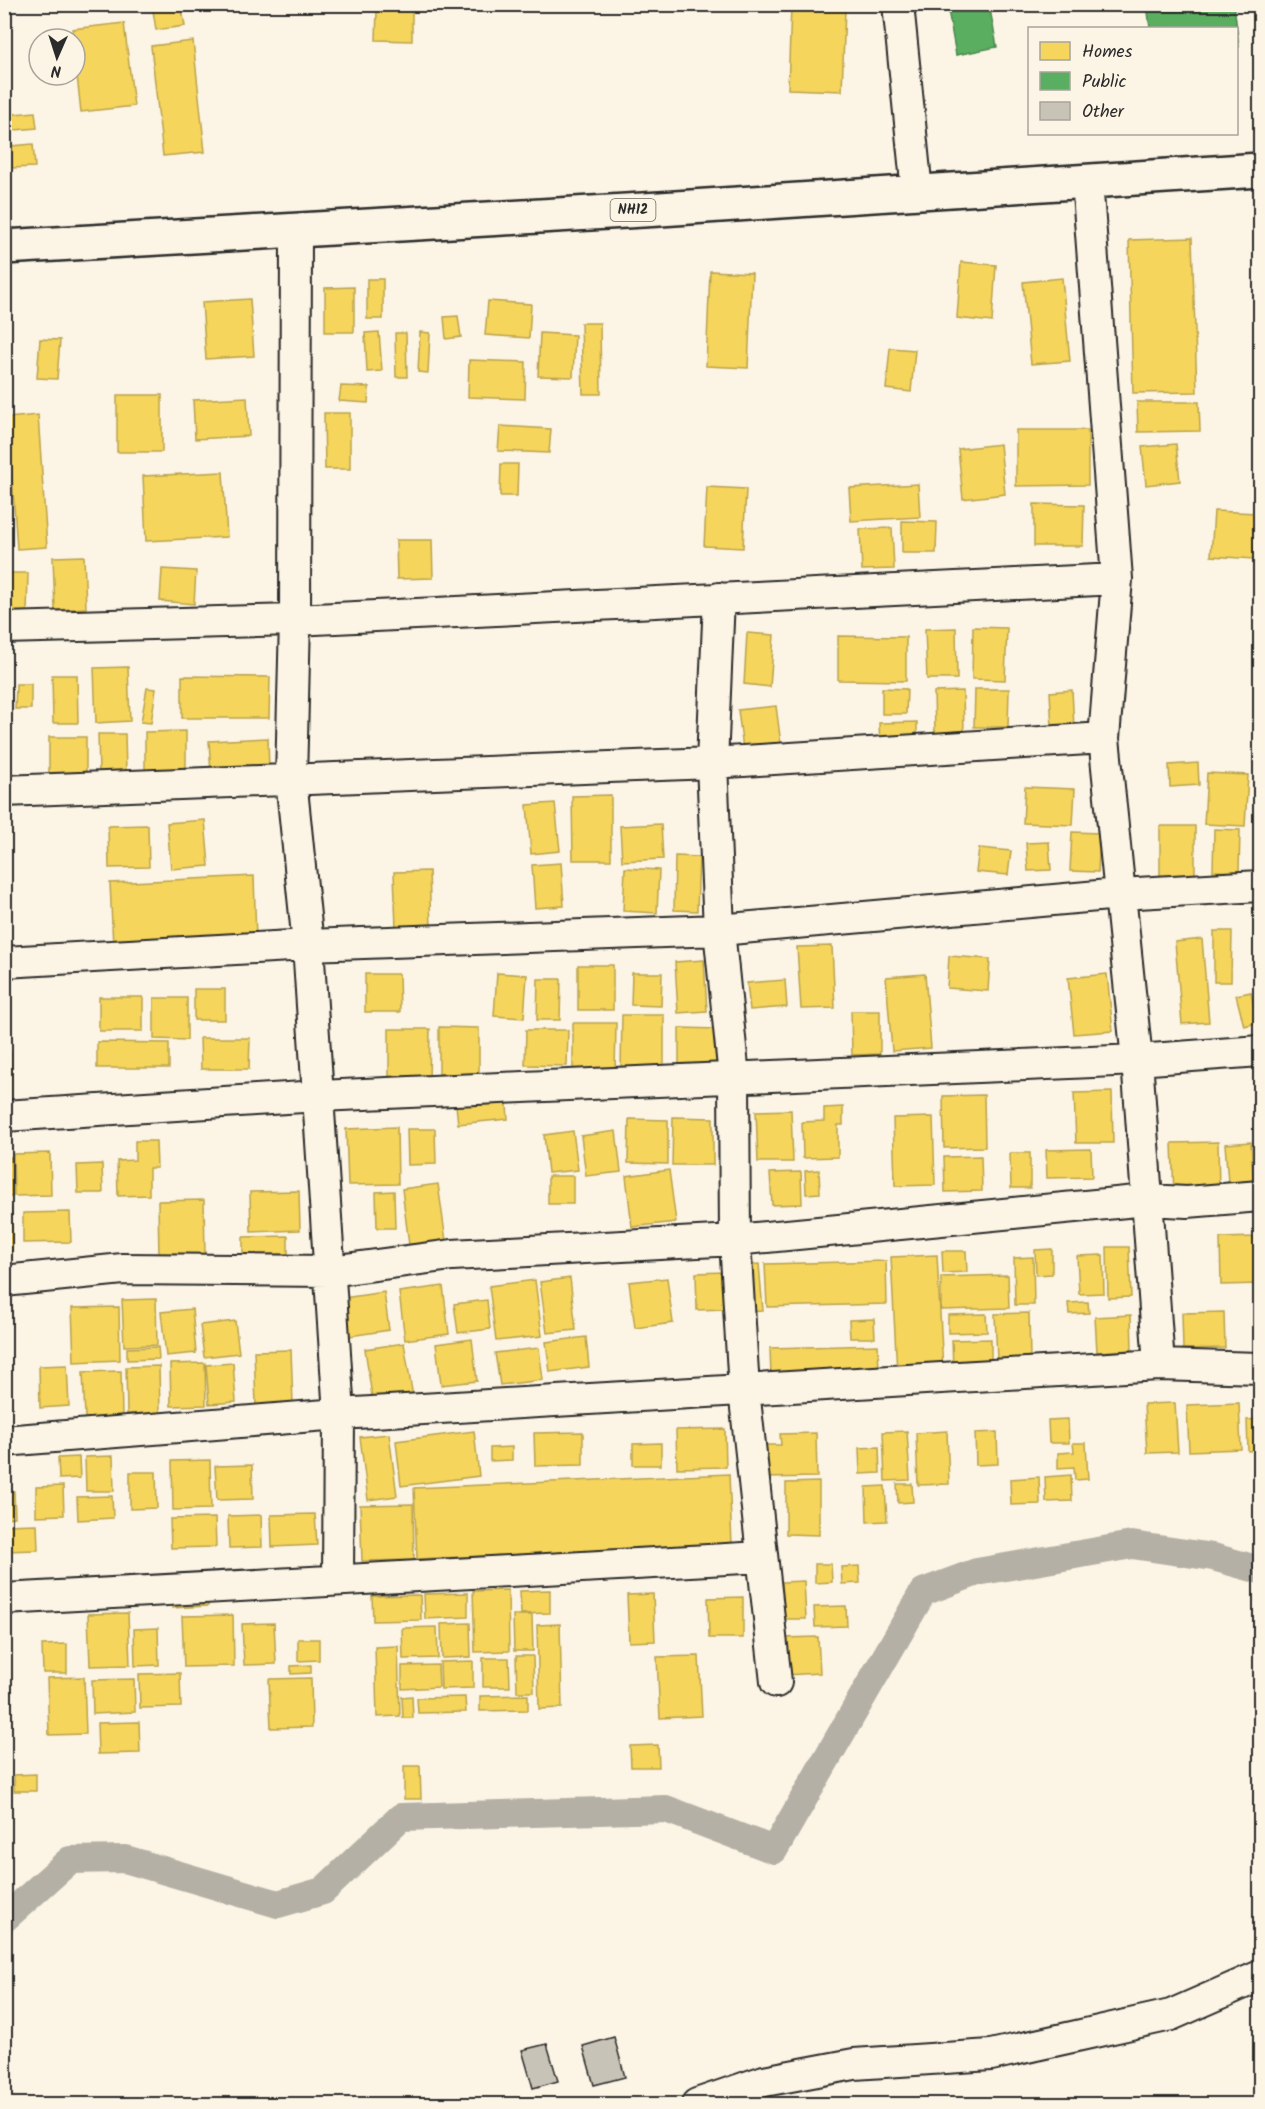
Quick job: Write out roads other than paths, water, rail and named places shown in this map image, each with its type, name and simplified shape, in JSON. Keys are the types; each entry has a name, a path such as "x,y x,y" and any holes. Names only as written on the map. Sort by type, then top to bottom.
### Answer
{"highway":[{"name":"NH12","path":"4,247 1260,170"}],"street":[{"path":"898,4 917,192"},
{"path":"1087,180 1118,579 1104,738 1137,1060 1159,1365"},
{"path":"296,230 296,620 291,779 308,945 320,1096 339,1414 338,1580"},
{"path":"4,628 296,620 1118,579"},
{"path":"719,598 712,763 719,930 734,1077 735,1240 744,1390 776,1682"},
{"path":"4,790 712,763 1104,738"},
{"path":"4,962 308,945 719,930 1120,894 1260,886"},
{"path":"4,1116 320,1096 1137,1060 1260,1051"},
{"path":"4,1281 123,1269 330,1271 452,1256 735,1240 1147,1200 1187,1202 1260,1196"},
{"path":"4,1441 339,1414 1159,1365 1260,1368"},
{"path":"4,1599 762,1557"},
{"path":"697,2104 764,2081 854,2064 991,2055 1171,2015 1260,1976"}],"waterway":[{"path":"4,1919 70,1860 125,1859 278,1904 323,1891 401,1817 666,1809 774,1850 923,1592 977,1572 1132,1545 1213,1557 1260,1570"}]}
